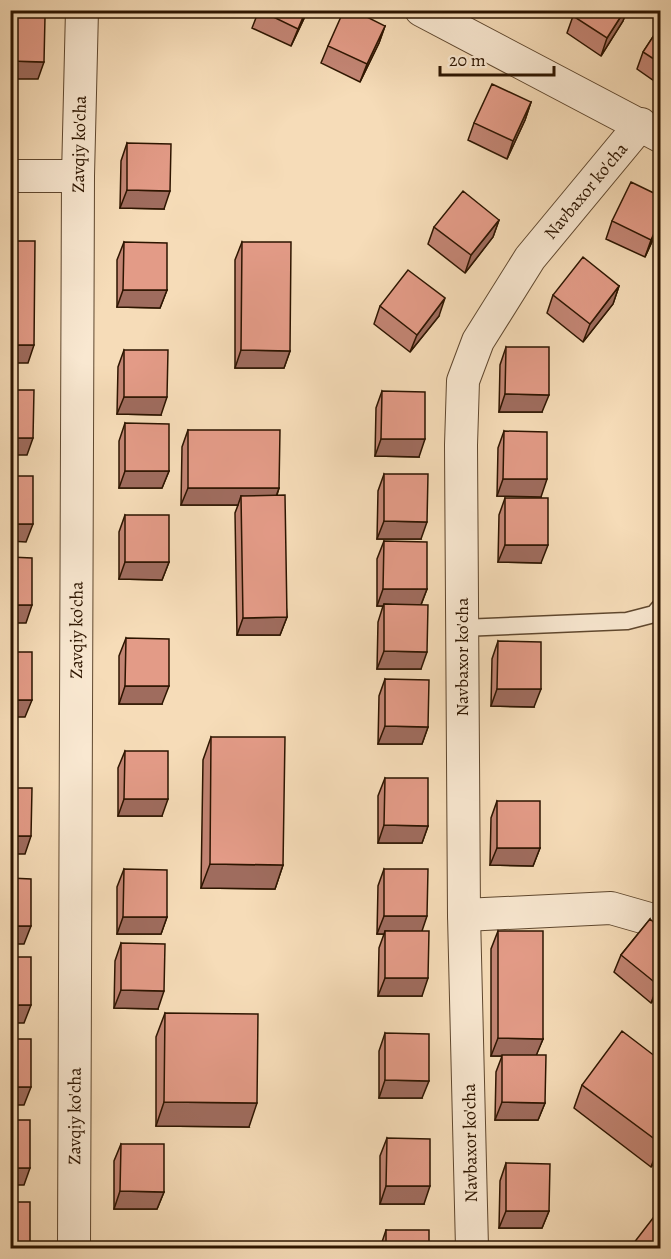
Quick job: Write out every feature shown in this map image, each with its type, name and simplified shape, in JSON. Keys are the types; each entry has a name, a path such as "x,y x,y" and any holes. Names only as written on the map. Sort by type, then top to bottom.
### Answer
{"street":[{"name":"Zavqiy ko'cha","path":"74,1248 78,176 82,10"},
{"path":"421,10 651,130"},
{"name":"Navbaxor ko'cha","path":"472,1248 464,915 463,381 478,341 530,258 651,130"},
{"path":"10,176 78,176"},
{"path":"464,915 612,908 660,922"}],"lane":[{"path":"462,628 627,621 654,614 660,606"}],"building":[{"path":"259,10 306,10 298,29"},
{"path":"344,10 353,10 385,26 367,64 328,46"},
{"path":"577,10 625,10 607,38 573,16"},
{"path":"10,16 45,17 44,62 10,61"},
{"path":"660,26 660,63 643,52"},
{"path":"492,84 531,102 513,141 474,123"},
{"path":"127,143 171,144 170,191 127,190"},
{"path":"631,182 660,196 660,220 651,240 612,221"},
{"path":"463,191 499,220 471,255 434,227"},
{"path":"10,241 35,241 34,345 10,345"},
{"path":"124,242 167,243 167,290 123,290"},
{"path":"242,242 291,242 290,351 241,350"},
{"path":"583,257 619,286 590,324 553,295"},
{"path":"408,270 445,298 417,335 380,306"},
{"path":"506,347 549,347 549,395 505,394"},
{"path":"124,350 168,350 167,397 124,397"},
{"path":"10,390 34,390 33,438 10,438"},
{"path":"382,391 425,392 425,439 381,439"},
{"path":"125,423 169,424 169,471 125,471"},
{"path":"188,430 280,430 279,488 188,488"},
{"path":"504,431 547,432 547,479 503,479"},
{"path":"384,474 428,474 427,522 384,521"},
{"path":"10,476 33,476 33,524 10,524"},
{"path":"285,495 287,617 243,618 241,496"},
{"path":"505,498 548,498 548,545 505,545"},
{"path":"125,515 169,515 169,562 125,562"},
{"path":"384,541 427,542 427,589 383,589"},
{"path":"10,557 32,558 32,605 10,605"},
{"path":"384,604 428,605 427,652 384,651"},
{"path":"126,638 169,639 169,686 125,686"},
{"path":"498,641 541,642 541,689 497,689"},
{"path":"10,652 32,652 32,700 10,700"},
{"path":"385,679 429,680 428,727 385,726"},
{"path":"211,737 285,737 283,865 210,864"},
{"path":"125,751 168,751 168,799 124,799"},
{"path":"385,778 428,778 428,826 384,825"},
{"path":"10,788 32,788 31,836 10,836"},
{"path":"497,801 540,801 540,848 497,848"},
{"path":"124,869 167,870 167,917 123,917"},
{"path":"384,869 428,869 427,916 384,916"},
{"path":"10,878 31,879 31,926 10,926"},
{"path":"650,919 660,928 660,982 658,985 621,955"},
{"path":"385,931 429,931 428,978 385,978"},
{"path":"498,931 543,931 543,1039 498,1038"},
{"path":"121,943 165,944 164,991 121,990"},
{"path":"10,957 31,957 31,1005 10,1005"},
{"path":"165,1013 258,1014 257,1103 164,1102"},
{"path":"622,1031 660,1060 660,1143 582,1085"},
{"path":"385,1033 429,1034 429,1081 385,1080"},
{"path":"10,1039 31,1039 31,1087 10,1087"},
{"path":"502,1055 546,1055 545,1103 502,1102"},
{"path":"10,1120 30,1120 30,1168 10,1168"},
{"path":"387,1138 430,1139 430,1186 386,1186"},
{"path":"121,1144 164,1144 164,1192 120,1191"},
{"path":"506,1163 550,1164 549,1211 506,1211"},
{"path":"10,1202 30,1202 30,1248 10,1248"},
{"path":"660,1209 660,1248 639,1248 633,1244"},
{"path":"386,1230 429,1230 429,1248 386,1248"}]}
